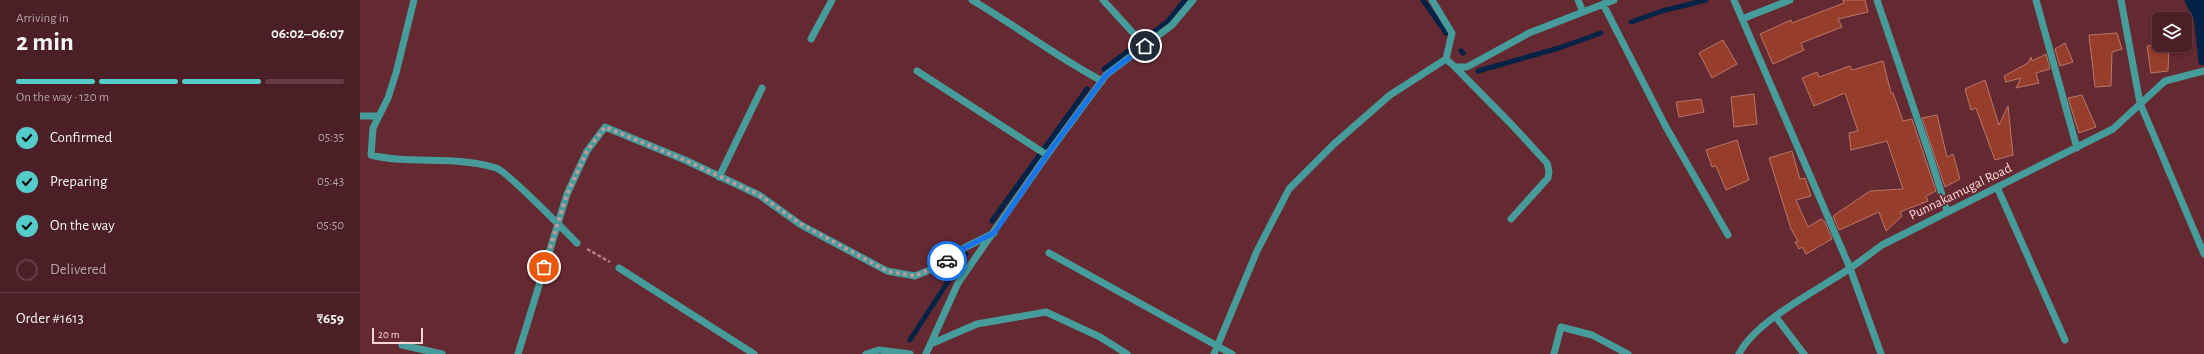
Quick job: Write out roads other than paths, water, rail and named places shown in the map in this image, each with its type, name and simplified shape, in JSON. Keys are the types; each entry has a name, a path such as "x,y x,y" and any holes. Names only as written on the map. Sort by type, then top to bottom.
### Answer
{"street":[{"path":"414,0 396,74 388,98 373,128 371,155 388,159 449,160 498,168 577,243"},
{"path":"810,39 832,0"},
{"path":"972,0 1017,27 1069,64 1102,81"},
{"path":"1103,0 1145,46"},
{"path":"926,354 933,343 958,283 1047,155 1106,75 1172,25 1193,0"},
{"path":"1214,354 1257,251 1289,189 1334,144 1390,95 1446,59 1452,33 1432,0"},
{"path":"1578,0 1582,12"},
{"path":"1454,67 1466,67 1529,33 1614,0"},
{"path":"1734,0 1850,268 1881,354"},
{"path":"1742,19 1790,0"},
{"path":"1877,0 1947,211"},
{"path":"2036,0 2077,148"},
{"path":"2120,0 2140,103 2204,254"},
{"path":"1603,4 1666,127 1728,235"},
{"path":"1446,59 1547,163 1549,172 1548,178 1511,219"},
{"path":"917,70 1047,155"},
{"name":"Punnakamugal Road","path":"1739,354 1745,342 1776,317 1882,245 1947,211 2113,129 2165,81 2204,71"},
{"path":"719,177 762,88"},
{"path":"360,116 378,116"},
{"path":"518,354 567,194 587,151 605,127 685,160 759,195 801,224 887,271 915,276 942,265 964,248 994,233"},
{"path":"1997,187 2065,340"},
{"path":"1049,253 1232,354"},
{"path":"619,268 754,354"},
{"path":"933,343 977,324 1046,312 1100,337 1127,354"},
{"path":"1776,317 1804,354"},
{"path":"1554,354 1561,327 1592,335 1628,354"},
{"path":"402,345 442,354"},
{"path":"866,354 879,350 910,354"}],"water":[{"path":"2184,0 2204,0 2204,65 2199,65 2194,20 2192,12 2190,12"}],"waterway":[{"path":"1104,69 1167,22 1185,0"},
{"path":"1423,0 1446,33"},
{"path":"1631,22 1662,11 1706,0"},
{"path":"1478,71 1559,48 1601,33"},
{"path":"992,221 1087,89"},
{"path":"910,340 966,254"}]}
